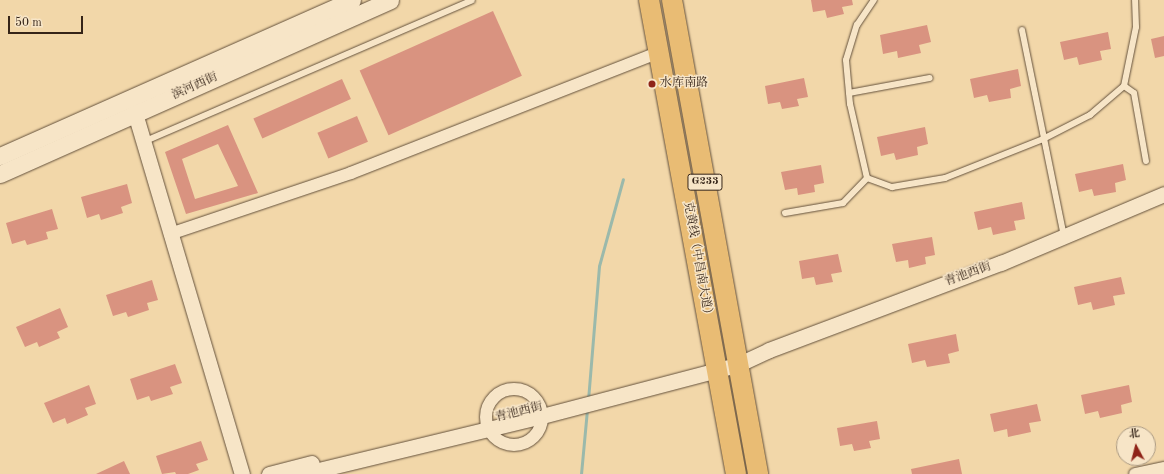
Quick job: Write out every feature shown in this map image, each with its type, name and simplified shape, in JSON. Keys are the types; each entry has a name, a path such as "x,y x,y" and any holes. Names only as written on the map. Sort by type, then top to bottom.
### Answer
{"highway":[{"name":"克黄线（中昌南大道）","path":"649,0 736,474"},
{"name":"克黄线（中昌南大道）","path":"672,0 758,474"}],"main road":[{"name":"滨河西街","path":"0,174 133,105 352,0"},
{"name":"滨河西街","path":"0,156 133,105 390,0"}],"street":[{"path":"170,234 351,173 659,52"},
{"path":"133,105 242,474"},
{"name":"青池西街","path":"302,474 737,361 1001,263 1164,194"},
{"path":"515,388 524,390 532,395 541,412 539,429 534,436 526,442 517,445 508,444 499,440 488,426 487,408 491,400 498,393 506,389 515,388"},
{"name":"青池西街","path":"269,474 488,426"},
{"path":"1135,474 1164,468"}],"lane":[{"path":"143,142 472,0"},
{"path":"868,178 850,104 846,60 857,24 874,0"},
{"path":"868,178 892,187 945,178 1044,139 1090,115 1124,86 1136,27 1135,0"},
{"path":"1022,30 1064,236"},
{"path":"849,93 930,78"},
{"path":"1124,86 1134,93 1146,161"},
{"path":"785,212 843,203 868,178"}],"building":[{"path":"811,0 852,0 853,5 842,7 844,14 827,18 825,10 813,12"},
{"path":"493,11 522,76 389,135 360,70"},
{"path":"927,25 931,42 919,45 921,53 898,58 897,51 883,54 880,35"},
{"path":"1108,32 1111,49 1100,51 1102,60 1079,65 1077,57 1064,60 1060,42"},
{"path":"1164,36 1164,56 1155,58 1151,39"},
{"path":"1018,69 1021,86 1010,89 1011,98 989,102 987,95 974,98 970,79"},
{"path":"804,78 808,97 797,99 799,106 782,109 780,102 768,104 765,86"},
{"path":"342,79 351,99 262,139 253,118"},
{"path":"357,116 368,142 328,159 317,133"},
{"path":"228,125 258,193 186,214 165,152","holes":["218,144 238,186 195,199 182,159"]},
{"path":"925,127 928,144 917,147 918,155 896,160 894,153 881,156 877,137"},
{"path":"1123,164 1126,180 1115,183 1116,192 1094,196 1092,189 1079,192 1075,174"},
{"path":"821,165 824,183 814,185 815,192 798,195 797,188 785,190 781,172"},
{"path":"127,184 132,203 121,207 123,213 101,220 99,214 87,218 81,197"},
{"path":"1022,202 1025,219 1014,221 1016,230 993,235 991,227 978,230 974,212"},
{"path":"52,209 58,229 46,232 48,239 27,245 25,240 12,244 6,223"},
{"path":"932,237 935,255 925,257 926,264 909,268 908,260 896,262 892,244"},
{"path":"838,254 842,272 831,274 833,282 816,285 814,277 802,279 799,261"},
{"path":"1121,277 1125,294 1113,296 1115,305 1093,310 1091,302 1078,305 1074,287"},
{"path":"152,280 158,300 147,303 149,310 128,317 126,312 113,316 106,295"},
{"path":"60,308 68,327 57,332 60,338 39,347 37,342 25,347 16,327"},
{"path":"956,334 959,351 948,354 950,363 927,367 925,360 912,363 908,344"},
{"path":"175,364 182,383 170,387 173,394 151,401 149,396 137,400 130,379"},
{"path":"89,385 96,404 85,408 88,415 67,424 65,418 53,423 44,403"},
{"path":"1129,385 1132,402 1121,405 1122,413 1100,418 1098,411 1085,414 1081,395"},
{"path":"1037,404 1041,421 1029,423 1031,432 1008,437 1007,429 994,432 990,414"},
{"path":"877,421 880,439 869,441 871,448 854,451 852,444 840,446 837,428"},
{"path":"201,441 208,460 196,464 199,470 188,474 176,474 175,472 162,474 156,456"},
{"path":"959,459 962,474 912,474 911,469"},
{"path":"124,461 130,474 96,474"}],"waterway":[{"path":"588,400 599,266 623,179"},
{"path":"581,474 587,409"}],"place":[{"name":"水库南路","path":"652,84"}]}
